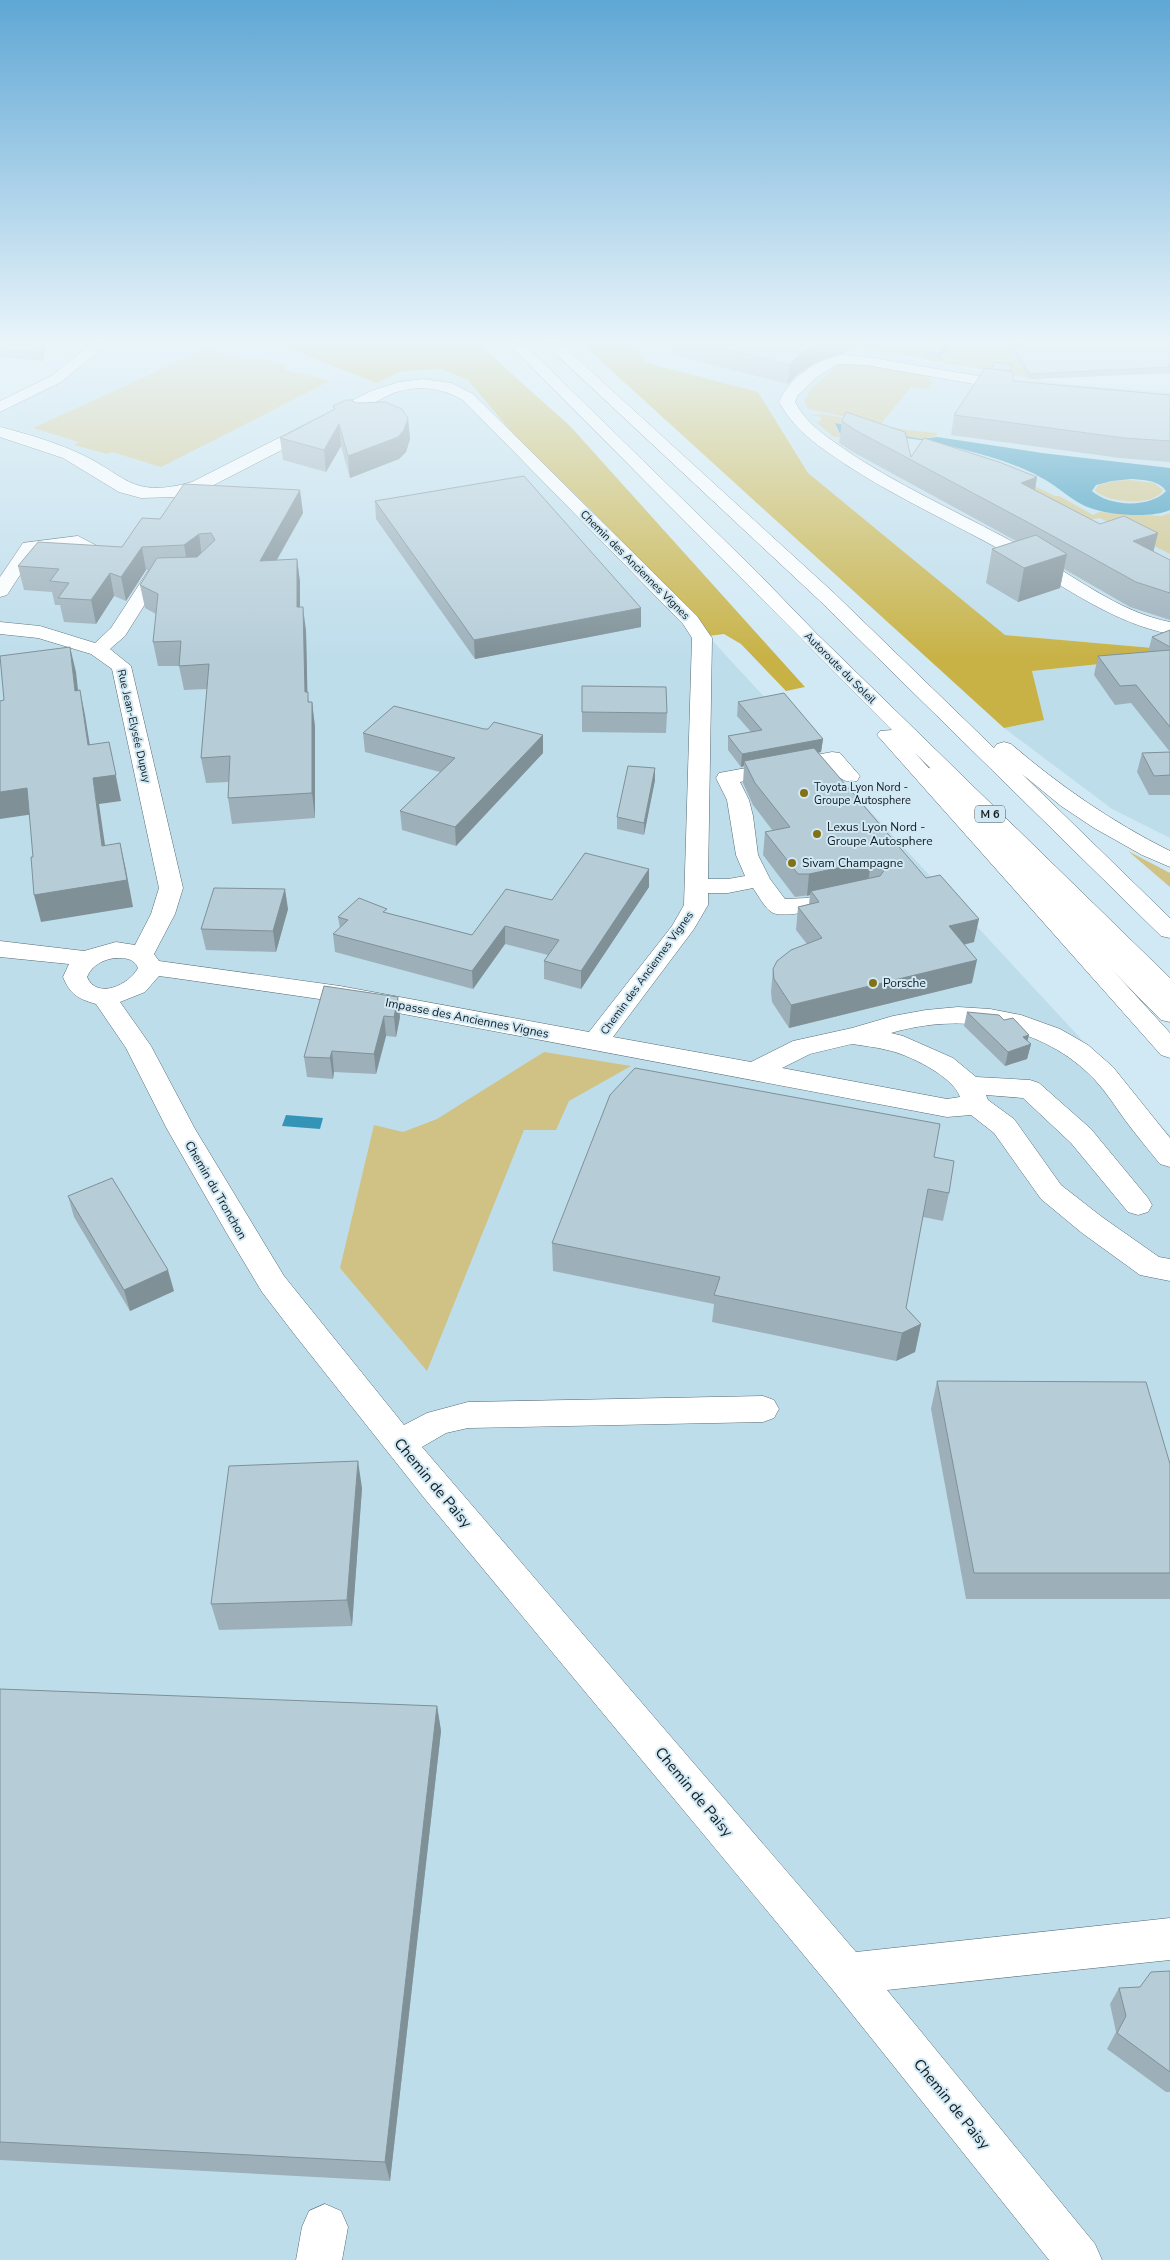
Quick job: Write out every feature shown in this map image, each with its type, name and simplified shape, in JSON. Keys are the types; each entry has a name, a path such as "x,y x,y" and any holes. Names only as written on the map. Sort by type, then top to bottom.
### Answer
{"main road":[{"name":"Chemin des Anciennes Vignes","path":"43,446 69,455 125,488 147,494 176,492 198,486 275,446"},
{"name":"Chemin des Anciennes Vignes","path":"517,446 690,620 702,638 696,905 682,929 595,1042"},
{"name":"Autoroute du Soleil","path":"620,446 752,577 810,638 1170,992"},
{"path":"664,446 827,597 1170,931"},
{"path":"831,446 867,470 1042,565 1123,612 1141,621 1170,628"},
{"path":"0,591 29,547 78,541 101,555"},
{"path":"98,650 118,632 154,575 186,575"},
{"path":"827,597 878,636 980,728 1059,794 1122,836 1170,860"},
{"name":"Rue Jean-Elysée Dupuy","path":"0,628 40,632 98,650 121,666 171,888 170,900 165,911 138,958 144,982 116,994"},
{"path":"810,638 890,740 1170,1049"},
{"path":"890,740 950,792 1170,1014"},
{"path":"699,780 727,778 832,758 849,776"},
{"path":"727,778 738,800 747,855 759,880 779,907 807,905 859,894"},
{"path":"697,886 728,886 759,880"},
{"path":"0,950 82,966 76,982 78,987 89,994 116,994"},
{"name":"Impasse des Anciennes Vignes","path":"82,966 109,951 174,970 340,994 948,1108 990,1086 1030,1089 1081,1136 1138,1205"},
{"name":"Chemin du Tronchon","path":"116,994 138,1046 181,1129 273,1284 306,1327"},
{"path":"753,1072 802,1047 852,1036 886,1025 955,1014 995,1017 1028,1025 1054,1036 1081,1052 1105,1073 1148,1131 1170,1156"},
{"path":"852,1036 894,1042 944,1064 1004,1126 1051,1192 1092,1225 1151,1267 1170,1270"},
{"name":"Chemin de Paisy","path":"306,1327 400,1442 847,1974 1079,2260"},
{"path":"400,1442 438,1422 468,1415 764,1408"},
{"path":"847,1974 1170,1939"}],"shaded area":[{"path":"0,446 524,446 708,636 1170,1135 1170,2260 0,2260"},
{"path":"79,446 201,446 161,467 112,452 107,454"},
{"path":"524,446 588,446 805,687 786,691 741,644 724,634 708,636"},
{"path":"695,446 792,446 808,473 1005,635 1153,648 1158,658 1032,671 1044,720 1004,728"},
{"path":"792,446 1170,446 1170,838 1112,809 1004,728 1043,720 1032,671 1158,658 1153,648 1005,635 808,473"},
{"path":"1019,479 1055,496 1059,496 1093,515 1099,512 1162,516 1170,513 1170,554 1100,518 1090,519 1069,513 1047,500"},
{"path":"1131,480 1154,483 1163,490 1151,499 1130,501 1109,498 1095,490 1098,485 1114,481"},
{"path":"1128,851 1170,873 1170,887"},
{"path":"544,1052 631,1066 569,1101 556,1130 524,1130 427,1371 340,1268 374,1125 403,1132 437,1119"}],"water":[{"path":"950,446 999,446 1170,468 1170,510 1140,515 1104,512 1085,506 1033,473 988,456","holes":["1146,480 1163,487 1166,491 1159,497 1140,503 1119,503 1099,496 1092,491 1096,485 1112,481"]},
{"path":"286,1115 323,1118 320,1129 282,1126"}],"building":[{"path":"311,446 326,446 324,450"},
{"path":"345,446 373,446 348,456"},
{"path":"886,446 908,446 911,457 918,446 950,446 999,462 1037,477 1021,483 1100,524 1124,516 1158,533 1133,541 1170,560 1170,593 1136,582"},
{"path":"524,476 641,608 474,640 375,501"},
{"path":"184,484 300,490 260,561 297,559 297,607 303,607 305,692 308,692 308,702 312,702 312,793 228,798 230,756 201,758 209,664 179,666 181,641 153,642 158,594 140,585 157,558 197,557 215,540 211,533 199,534 184,545 142,547 121,577 110,573 91,600 58,598 69,583 50,581 59,569 18,566 38,542 122,547 142,518 160,519"},
{"path":"1036,535 1067,554 1024,568 992,549"},
{"path":"1170,630 1170,647 1152,637"},
{"path":"70,647 75,691 80,690 88,745 109,742 116,775 93,778 102,846 120,843 127,880 34,895 27,788 0,792 0,701 4,700 0,656"},
{"path":"1170,650 1170,727 1136,685 1120,686 1098,656"},
{"path":"582,686 666,687 667,713 582,712"},
{"path":"784,693 823,739 742,754 728,736 762,730 738,702"},
{"path":"394,706 484,729 488,729 494,722 543,735 455,827 400,811 455,758 363,733"},
{"path":"814,748 926,878 940,875 979,919 949,926 977,960 791,1005 774,979 773,969 777,961 791,950 822,938 798,907 819,902 811,891 880,876 885,869 880,863 871,861 809,874 798,874 765,832 790,827 755,783 744,761"},
{"path":"1170,752 1170,775 1154,776 1142,753"},
{"path":"628,766 655,768 644,823 617,817"},
{"path":"585,853 649,869 581,971 544,961 559,940 505,926 472,971 333,934 348,920 338,917 359,898 387,909 383,912 472,935 506,889 552,900"},
{"path":"214,888 285,889 273,931 201,929"},
{"path":"324,986 398,997 394,1017 384,1016 374,1054 332,1051 330,1058 304,1057"},
{"path":"967,1012 999,1015 1004,1020 1013,1018 1029,1035 1023,1037 1031,1044 1008,1052"},
{"path":"635,1068 940,1124 934,1157 954,1161 949,1193 928,1189 906,1308 921,1324 902,1333 714,1295 720,1277 552,1243 610,1095"},
{"path":"112,1178 168,1270 124,1290 68,1196"},
{"path":"937,1381 1146,1382 1170,1464 1170,1573 974,1573"},
{"path":"358,1461 347,1600 211,1604 229,1466"},
{"path":"0,1689 437,1706 385,2162 0,2142"},
{"path":"1170,1971 1170,2072 1117,2033 1126,2016 1119,1988 1140,1987 1151,1972"}],"place":[{"name":"Toyota Lyon Nord - Groupe Autosphere","path":"804,793"},
{"name":"Lexus Lyon Nord - Groupe Autosphere","path":"817,834"},
{"name":"Sivam Champagne","path":"792,863"},
{"name":"Porsche","path":"873,983"}]}
